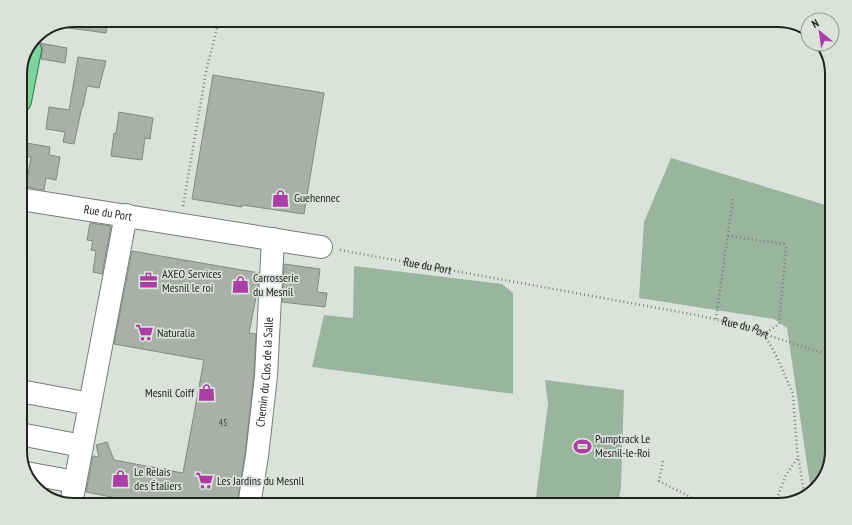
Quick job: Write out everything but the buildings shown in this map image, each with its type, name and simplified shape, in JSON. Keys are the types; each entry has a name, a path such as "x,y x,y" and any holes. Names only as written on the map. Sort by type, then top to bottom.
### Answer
{"street":[{"name":"Rue du Port","path":"27,200 321,247"},
{"path":"72,498 126,215"},
{"name":"Chemin du Clos de la Salle","path":"250,498 257,456 266,376 274,239"},
{"path":"27,392 90,404"},
{"path":"27,435 82,446"},
{"path":"33,474 75,482"}],"path":[{"path":"180,224 206,72 217,27"},
{"path":"716,320 733,198"},
{"path":"728,236 784,244 786,248 779,324 764,334 777,358 793,394 798,457 804,490"},
{"name":"Rue du Port","path":"321,247 696,315 754,328 764,334 825,354"},
{"path":"777,498 786,475 798,457"},
{"path":"663,461 659,481 692,498"}],"green space":[{"path":"671,158 825,205 825,457 819,474 810,485 787,328 774,319 639,298 644,222"},
{"path":"354,266 502,284 513,293 513,394 312,367 324,315 353,318"},
{"name":"Pumptrack Le Mesnil-le-Roi","path":"545,380 624,390 621,487 619,498 536,498 548,404"}],"place":[{"name":"Guehennec","path":"281,198"},
{"name":"AXEO Services Mesnil le roi","path":"149,281"},
{"name":"Carrosserie du Mesnil","path":"240,285"},
{"name":"Naturalia","path":"144,333"},
{"name":"Mesnil Coiff","path":"207,393"},
{"name":"Pumptrack Le Mesnil-le-Roi","path":"582,446"},
{"name":"Le Relais des Étaliers","path":"121,479"},
{"name":"Les Jardins du Mesnil","path":"204,481"}]}
